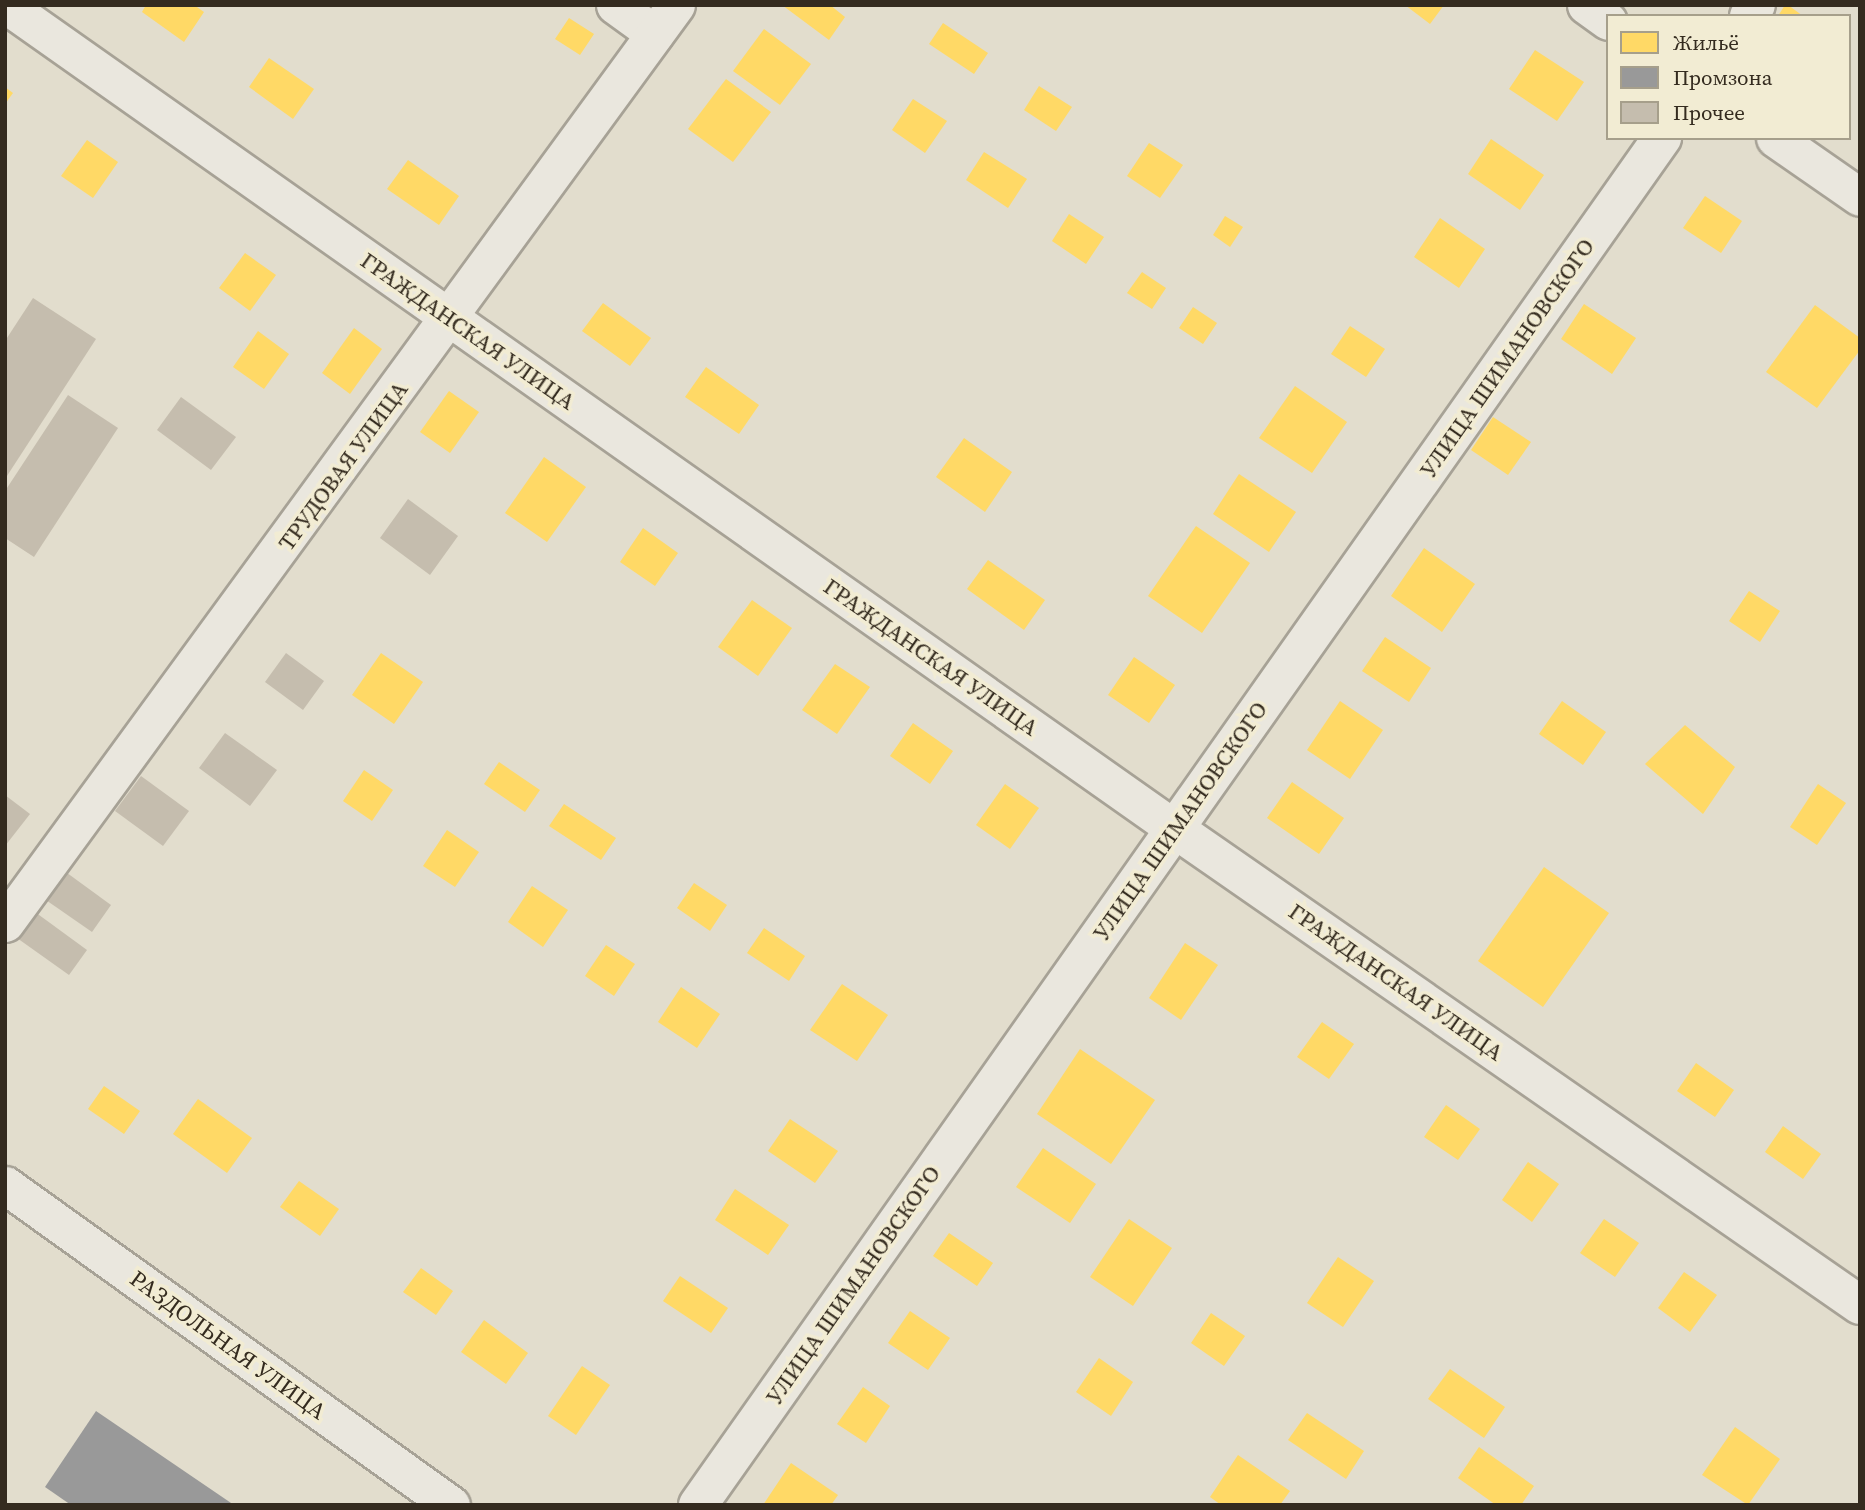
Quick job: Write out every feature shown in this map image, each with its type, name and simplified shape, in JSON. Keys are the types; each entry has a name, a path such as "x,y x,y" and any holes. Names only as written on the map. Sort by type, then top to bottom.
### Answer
{"street":[{"name":"ГРАЖДАНСКАЯ УЛИЦА","path":"6,5 1175,829 1860,1305"},
{"path":"615,5 665,20"},
{"path":"1586,5 1606,20"},
{"name":"ТРУДОВАЯ УЛИЦА","path":"5,923 452,319 665,20"},
{"name":"УЛИЦА ШИМАНОВСКОГО","path":"698,1505 1661,140"},
{"path":"1778,140 1860,197"},
{"name":"РАЗДОЛЬНАЯ УЛИЦА","path":"5,1185 451,1505"}],"building: Жильё":[{"path":"146,5 194,5 204,12 184,42 142,12"},
{"path":"782,5 830,5 845,17 829,40"},
{"path":"1405,5 1444,5 1430,24"},
{"path":"1785,5 1788,5 1800,14 1779,14"},
{"path":"569,18 594,34 580,55 555,39"},
{"path":"943,23 988,53 974,74 929,44"},
{"path":"764,29 811,64 780,105 733,71"},
{"path":"1535,50 1584,82 1557,121 1509,89"},
{"path":"269,58 314,89 293,119 249,87"},
{"path":"726,79 771,112 733,162 688,129"},
{"path":"1039,86 1072,107 1056,131 1024,110"},
{"path":"5,87 13,93 5,104"},
{"path":"913,99 947,121 925,153 892,130"},
{"path":"1491,139 1544,175 1520,210 1468,174"},
{"path":"87,140 118,162 93,198 61,176"},
{"path":"1149,143 1183,165 1160,198 1127,176"},
{"path":"984,152 1027,179 1008,208 966,180"},
{"path":"408,160 459,196 439,225 387,189"},
{"path":"1705,196 1742,221 1721,253 1683,228"},
{"path":"1069,214 1104,237 1086,264 1052,241"},
{"path":"1225,216 1243,227 1230,247 1213,235"},
{"path":"1440,218 1485,249 1459,288 1414,257"},
{"path":"245,253 276,275 250,311 219,288"},
{"path":"1142,272 1166,288 1152,309 1127,293"},
{"path":"603,303 651,338 630,366 582,331"},
{"path":"1584,304 1636,338 1612,374 1561,339"},
{"path":"1815,305 1860,338 1860,350 1817,408 1766,372"},
{"path":"1193,307 1217,323 1203,344 1179,328"},
{"path":"1350,326 1385,349 1366,377 1331,354"},
{"path":"354,328 382,349 350,394 322,373"},
{"path":"258,331 289,354 264,389 233,367"},
{"path":"706,367 759,405 739,434 685,397"},
{"path":"1295,386 1347,422 1312,473 1259,438"},
{"path":"449,391 479,412 450,453 420,432"},
{"path":"1493,417 1531,442 1508,475 1471,450"},
{"path":"964,438 1012,472 985,512 936,477"},
{"path":"544,457 586,487 547,542 505,513"},
{"path":"1239,474 1296,512 1269,552 1213,514"},
{"path":"1196,526 1250,563 1202,633 1148,596"},
{"path":"643,528 678,553 655,586 620,562"},
{"path":"1424,548 1475,584 1442,632 1391,596"},
{"path":"988,560 1045,600 1024,630 967,589"},
{"path":"1749,591 1780,611 1760,642 1729,621"},
{"path":"752,600 792,628 758,676 718,647"},
{"path":"1385,637 1431,668 1409,702 1362,671"},
{"path":"381,653 423,682 394,724 352,695"},
{"path":"1134,657 1175,685 1149,723 1108,695"},
{"path":"835,664 870,687 837,734 802,710"},
{"path":"1340,701 1383,730 1350,779 1307,750"},
{"path":"1562,701 1606,732 1583,765 1539,734"},
{"path":"913,723 953,751 930,784 890,756"},
{"path":"1685,725 1735,767 1703,814 1645,764"},
{"path":"499,762 540,790 525,812 484,784"},
{"path":"364,770 393,790 372,821 343,801"},
{"path":"1292,782 1344,818 1319,854 1267,818"},
{"path":"1005,784 1039,808 1010,849 976,825"},
{"path":"1818,784 1846,803 1817,845 1790,827"},
{"path":"564,804 616,838 601,860 549,826"},
{"path":"447,830 479,852 455,887 423,866"},
{"path":"1544,867 1609,913 1543,1007 1478,961"},
{"path":"694,883 727,905 710,931 677,908"},
{"path":"532,886 568,910 543,947 508,922"},
{"path":"764,928 805,956 789,981 747,953"},
{"path":"1185,943 1218,965 1181,1020 1149,998"},
{"path":"606,945 635,964 614,996 585,976"},
{"path":"842,984 888,1015 857,1061 810,1030"},
{"path":"681,987 720,1014 697,1048 658,1022"},
{"path":"1322,1022 1354,1044 1329,1079 1297,1057"},
{"path":"1080,1049 1155,1100 1111,1164 1037,1114"},
{"path":"1696,1063 1734,1090 1715,1117 1677,1091"},
{"path":"104,1086 140,1111 124,1134 88,1109"},
{"path":"198,1099 252,1138 227,1173 173,1134"},
{"path":"1446,1105 1480,1129 1458,1160 1424,1137"},
{"path":"790,1119 838,1151 815,1183 768,1151"},
{"path":"1783,1126 1821,1154 1803,1179 1765,1152"},
{"path":"1043,1148 1096,1184 1070,1223 1016,1187"},
{"path":"1528,1162 1559,1184 1532,1222 1502,1200"},
{"path":"299,1181 339,1209 320,1236 280,1207"},
{"path":"735,1189 789,1225 768,1255 715,1220"},
{"path":"1129,1219 1172,1248 1133,1306 1090,1277"},
{"path":"1604,1219 1639,1243 1615,1277 1580,1253"},
{"path":"949,1233 993,1263 977,1286 933,1256"},
{"path":"1338,1257 1374,1281 1343,1327 1307,1303"},
{"path":"421,1268 453,1291 436,1315 403,1292"},
{"path":"1684,1272 1717,1295 1690,1332 1658,1308"},
{"path":"680,1276 728,1308 711,1333 663,1301"},
{"path":"910,1311 950,1338 928,1370 888,1343"},
{"path":"1211,1313 1245,1336 1224,1366 1191,1343"},
{"path":"484,1320 528,1353 506,1384 461,1352"},
{"path":"1099,1358 1133,1382 1111,1416 1076,1392"},
{"path":"582,1366 610,1385 576,1435 548,1416"},
{"path":"1450,1369 1505,1407 1484,1438 1428,1399"},
{"path":"863,1387 890,1406 866,1443 837,1424"},
{"path":"1307,1413 1364,1451 1346,1479 1288,1440"},
{"path":"1735,1427 1780,1459 1748,1505 1702,1475"},
{"path":"1479,1447 1534,1486 1521,1505 1496,1505 1458,1478"},
{"path":"1238,1455 1290,1491 1280,1505 1221,1505 1210,1497"},
{"path":"791,1463 838,1495 831,1505 763,1505"}],"building: Промзона":[{"path":"96,1411 234,1505 71,1505 45,1487"}],"building: Прочее":[{"path":"33,298 96,339 5,479 5,341"},
{"path":"68,395 118,428 34,557 5,538 5,491"},
{"path":"181,397 236,437 211,470 157,430"},
{"path":"408,499 458,536 430,575 380,538"},
{"path":"286,653 324,681 303,710 265,682"},
{"path":"225,733 277,770 250,806 199,768"},
{"path":"141,776 189,811 163,846 115,811"},
{"path":"5,795 30,814 5,846"},
{"path":"63,870 111,905 92,932 43,898"},
{"path":"35,912 87,950 69,975 17,938"}]}
